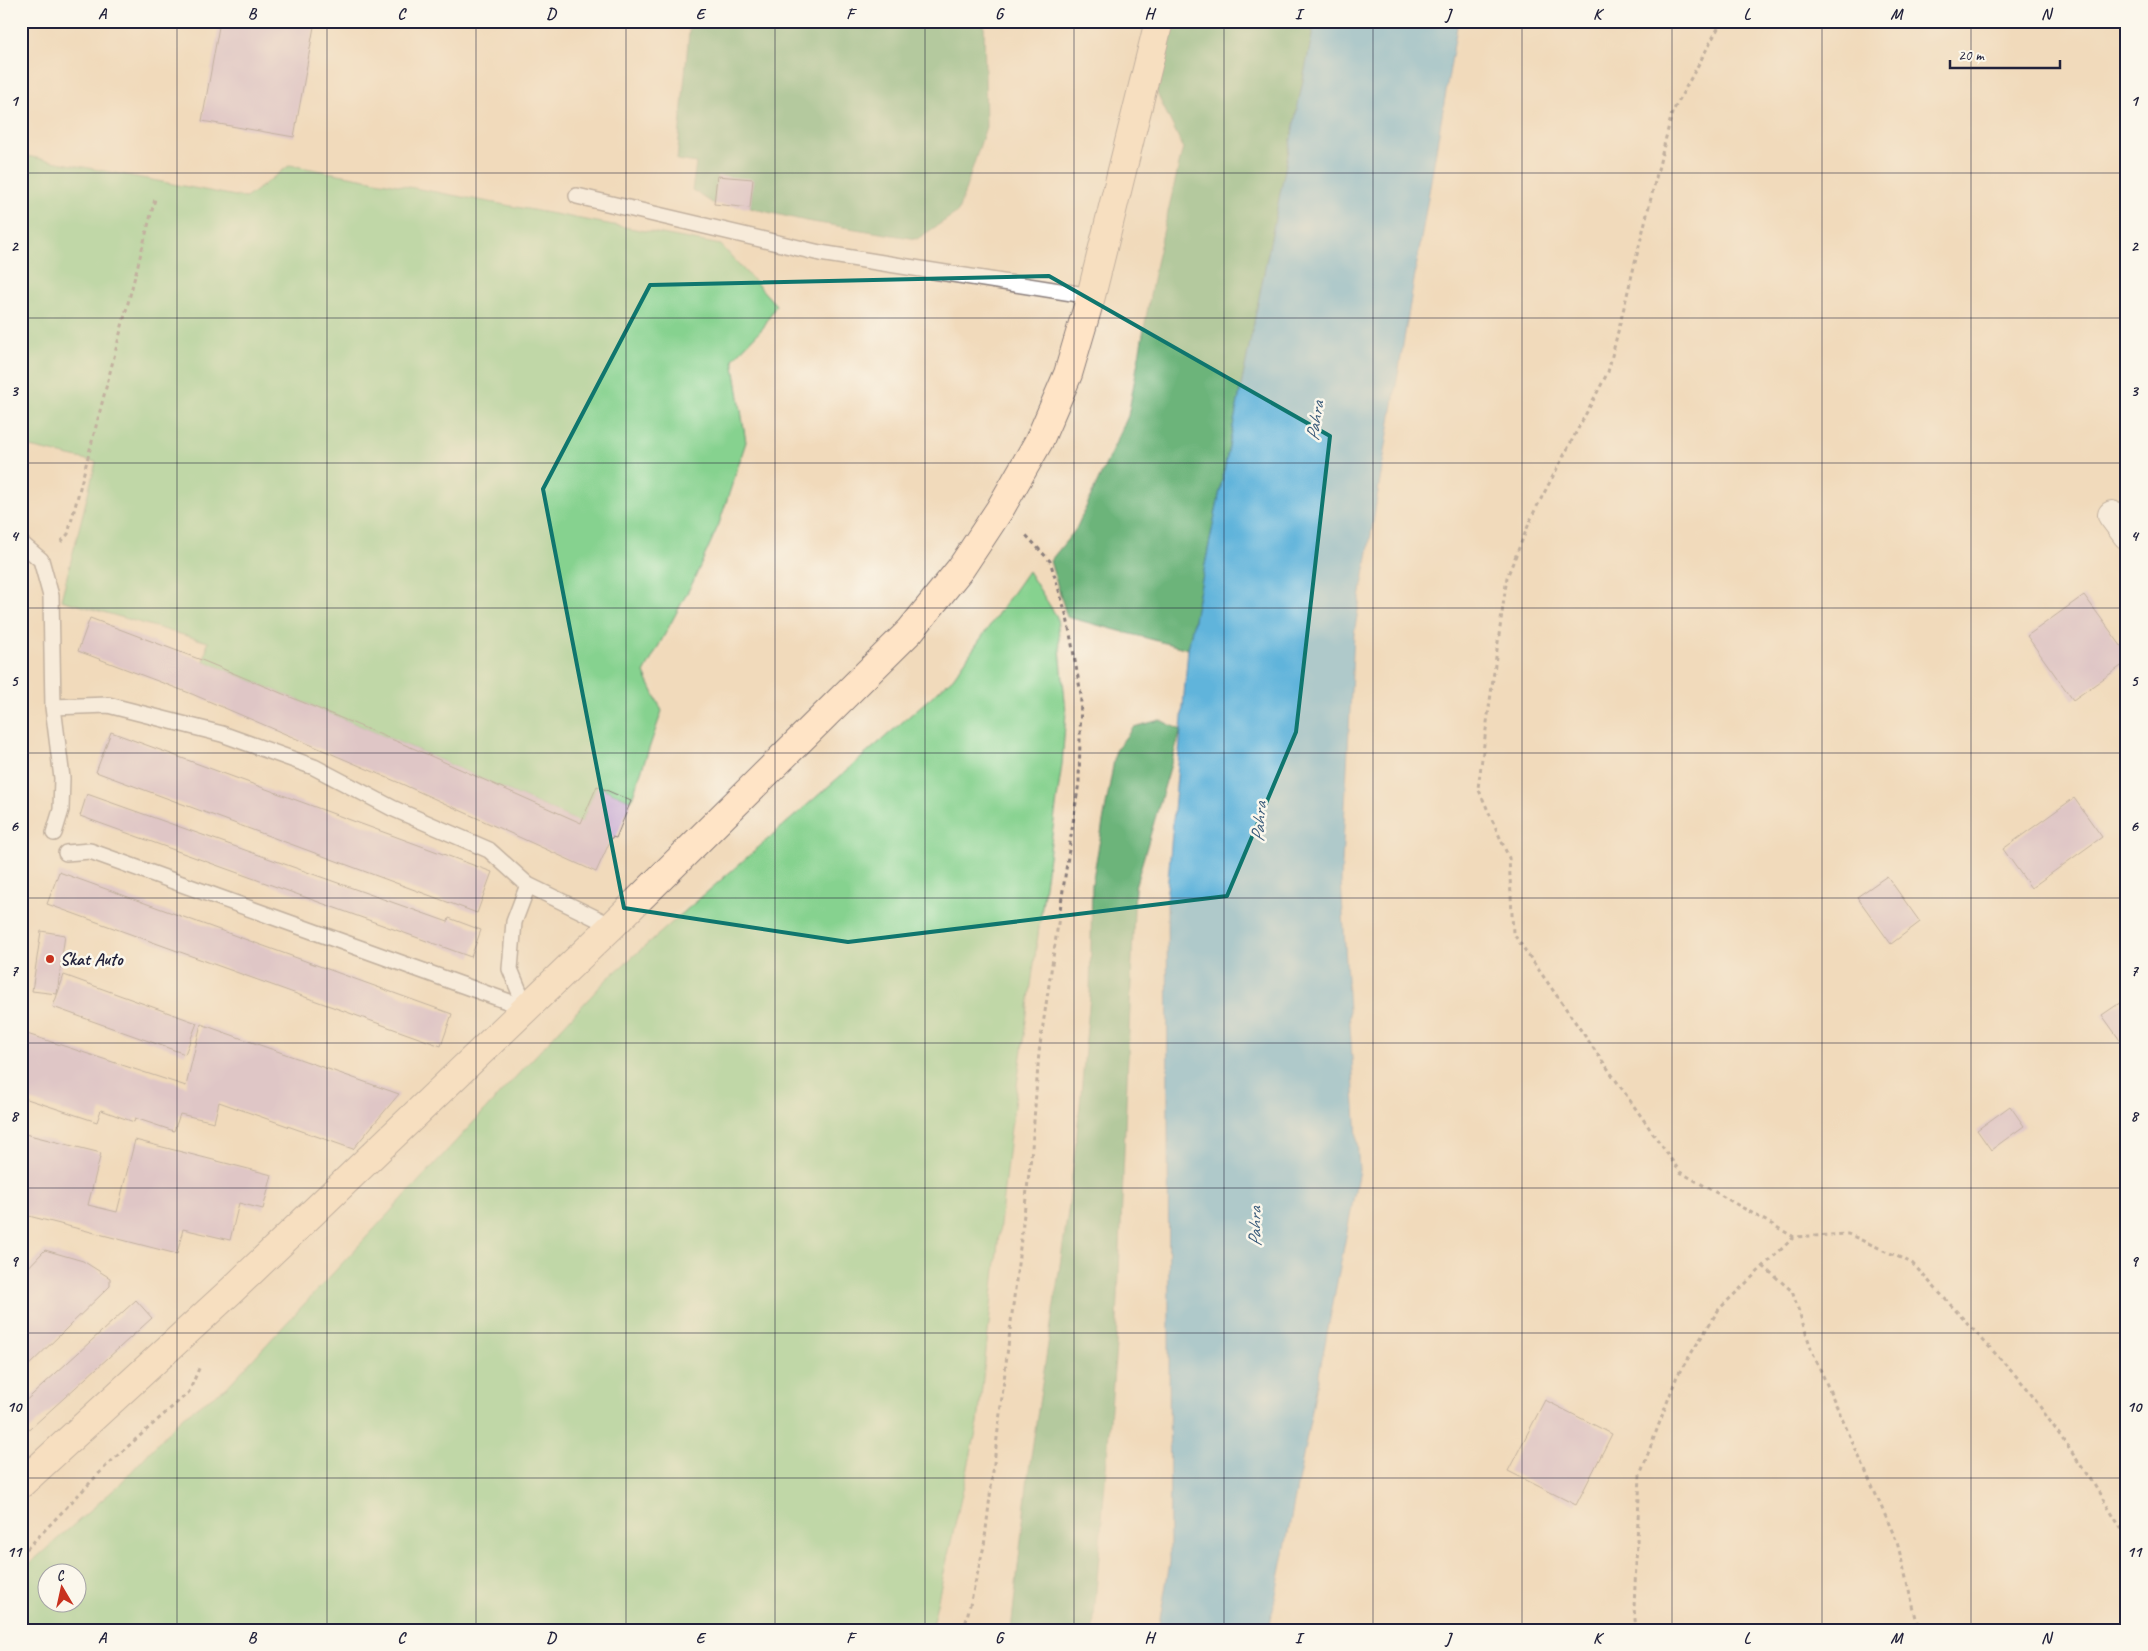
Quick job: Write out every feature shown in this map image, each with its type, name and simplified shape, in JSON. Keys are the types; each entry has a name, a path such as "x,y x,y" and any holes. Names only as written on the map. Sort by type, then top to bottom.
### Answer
{"main road":[{"path":"21,1484 233,1289 612,926 910,631 961,568 1000,509 1038,441 1068,374 1091,296 1158,21"}],"lane":[{"path":"577,196 820,253 1091,296"},
{"path":"21,543 42,560 52,596 53,707 62,778 61,810 54,833"},
{"path":"53,707 108,705 222,734 314,767 392,808 489,850 528,886 612,926"},
{"path":"66,853 90,851 526,1008"},
{"path":"526,1008 510,969 514,922 528,886"}],"path":[{"path":"21,28 22,21"},
{"path":"1722,21 1672,113 1608,372 1533,514 1507,577 1478,788 1510,858 1513,933 1680,1172 1794,1237 1848,1234 1912,1263 2027,1388 2093,1483 2127,1538"},
{"path":"42,560 68,534 155,199"},
{"path":"964,1630 984,1546 1032,1148 1039,1052 1079,782 1081,694 1067,617 1050,561 1000,509"},
{"path":"1636,1630 1634,1608 1640,1474 1677,1376 1718,1310 1794,1237"},
{"path":"1763,1266 1792,1291 1812,1351 1897,1542 1919,1630"},
{"path":"21,1555 107,1465 189,1392 204,1358"}],"highlighted area":[{"path":"1049,276 1330,436 1296,732 1227,896 848,942 624,908 543,489 650,285"}],"green space":[{"path":"690,21 984,21 986,127 958,212 917,239 806,221 750,208 753,180 714,204 692,190 696,163 677,160"},
{"path":"1159,21 1315,21 1188,649 1067,617 1050,561 1076,529 1128,416 1156,263 1183,147 1146,71"},
{"path":"21,155 246,198 290,165 721,245 776,305 763,328 733,359 746,442 719,524 693,582 644,673 662,711 631,801 597,786 581,823 415,749 204,661 208,642 61,600 96,462 21,445"},
{"path":"1028,571 1057,617 1066,712 1062,764 1010,1135 978,1423 931,1630 21,1630 21,1571 118,1486 183,1416 226,1388 606,980 953,678"},
{"path":"1160,720 1181,730 1135,887 1116,1346 1093,1630 1011,1630 1028,1476 1068,1212 1080,1104 1090,995 1092,884 1116,749 1134,727"}],"water":[{"name":"Pahra","path":"1315,21 1458,21 1354,634 1341,882 1359,1170 1269,1630 1158,1630 1170,1562 1167,891 1188,649"}],"building":[{"path":"220,21 315,21 294,137 202,121"},
{"path":"717,176 753,179 750,208 714,204"},
{"path":"2084,595 2127,654 2127,662 2073,700 2027,636"},
{"path":"90,618 204,661 415,749 581,823 597,786 631,801 616,838 612,837 596,872 402,784 192,694 78,651"},
{"path":"111,732 492,872 477,913 96,772"},
{"path":"87,794 448,922 449,918 481,930 471,957 80,816"},
{"path":"2074,798 2102,837 2031,888 2003,849"},
{"path":"59,872 452,1014 441,1046 47,904"},
{"path":"1887,876 1920,922 1891,944 1857,897"},
{"name":"Skat Auto","path":"41,931 65,935 57,994 32,991"},
{"path":"64,975 197,1023 185,1054 53,1007"},
{"path":"2127,998 2127,1050 2102,1015"},
{"path":"201,1024 399,1094 353,1149 219,1102 214,1122 180,1114 174,1131 135,1118 134,1122 101,1110 97,1122 21,1097 21,1032 186,1086"},
{"path":"2010,1106 2024,1126 1991,1150 1977,1130"},
{"path":"21,1133 101,1153 88,1205 117,1212 135,1140 272,1175 263,1209 239,1203 230,1240 183,1229 177,1254 21,1214"},
{"path":"45,1250 83,1261 110,1278 110,1286 21,1373 21,1275"},
{"path":"136,1300 152,1318 21,1437 21,1405"},
{"path":"1545,1400 1612,1434 1576,1505 1508,1471"}],"place":[{"name":"Skat Auto","path":"50,959"}]}
